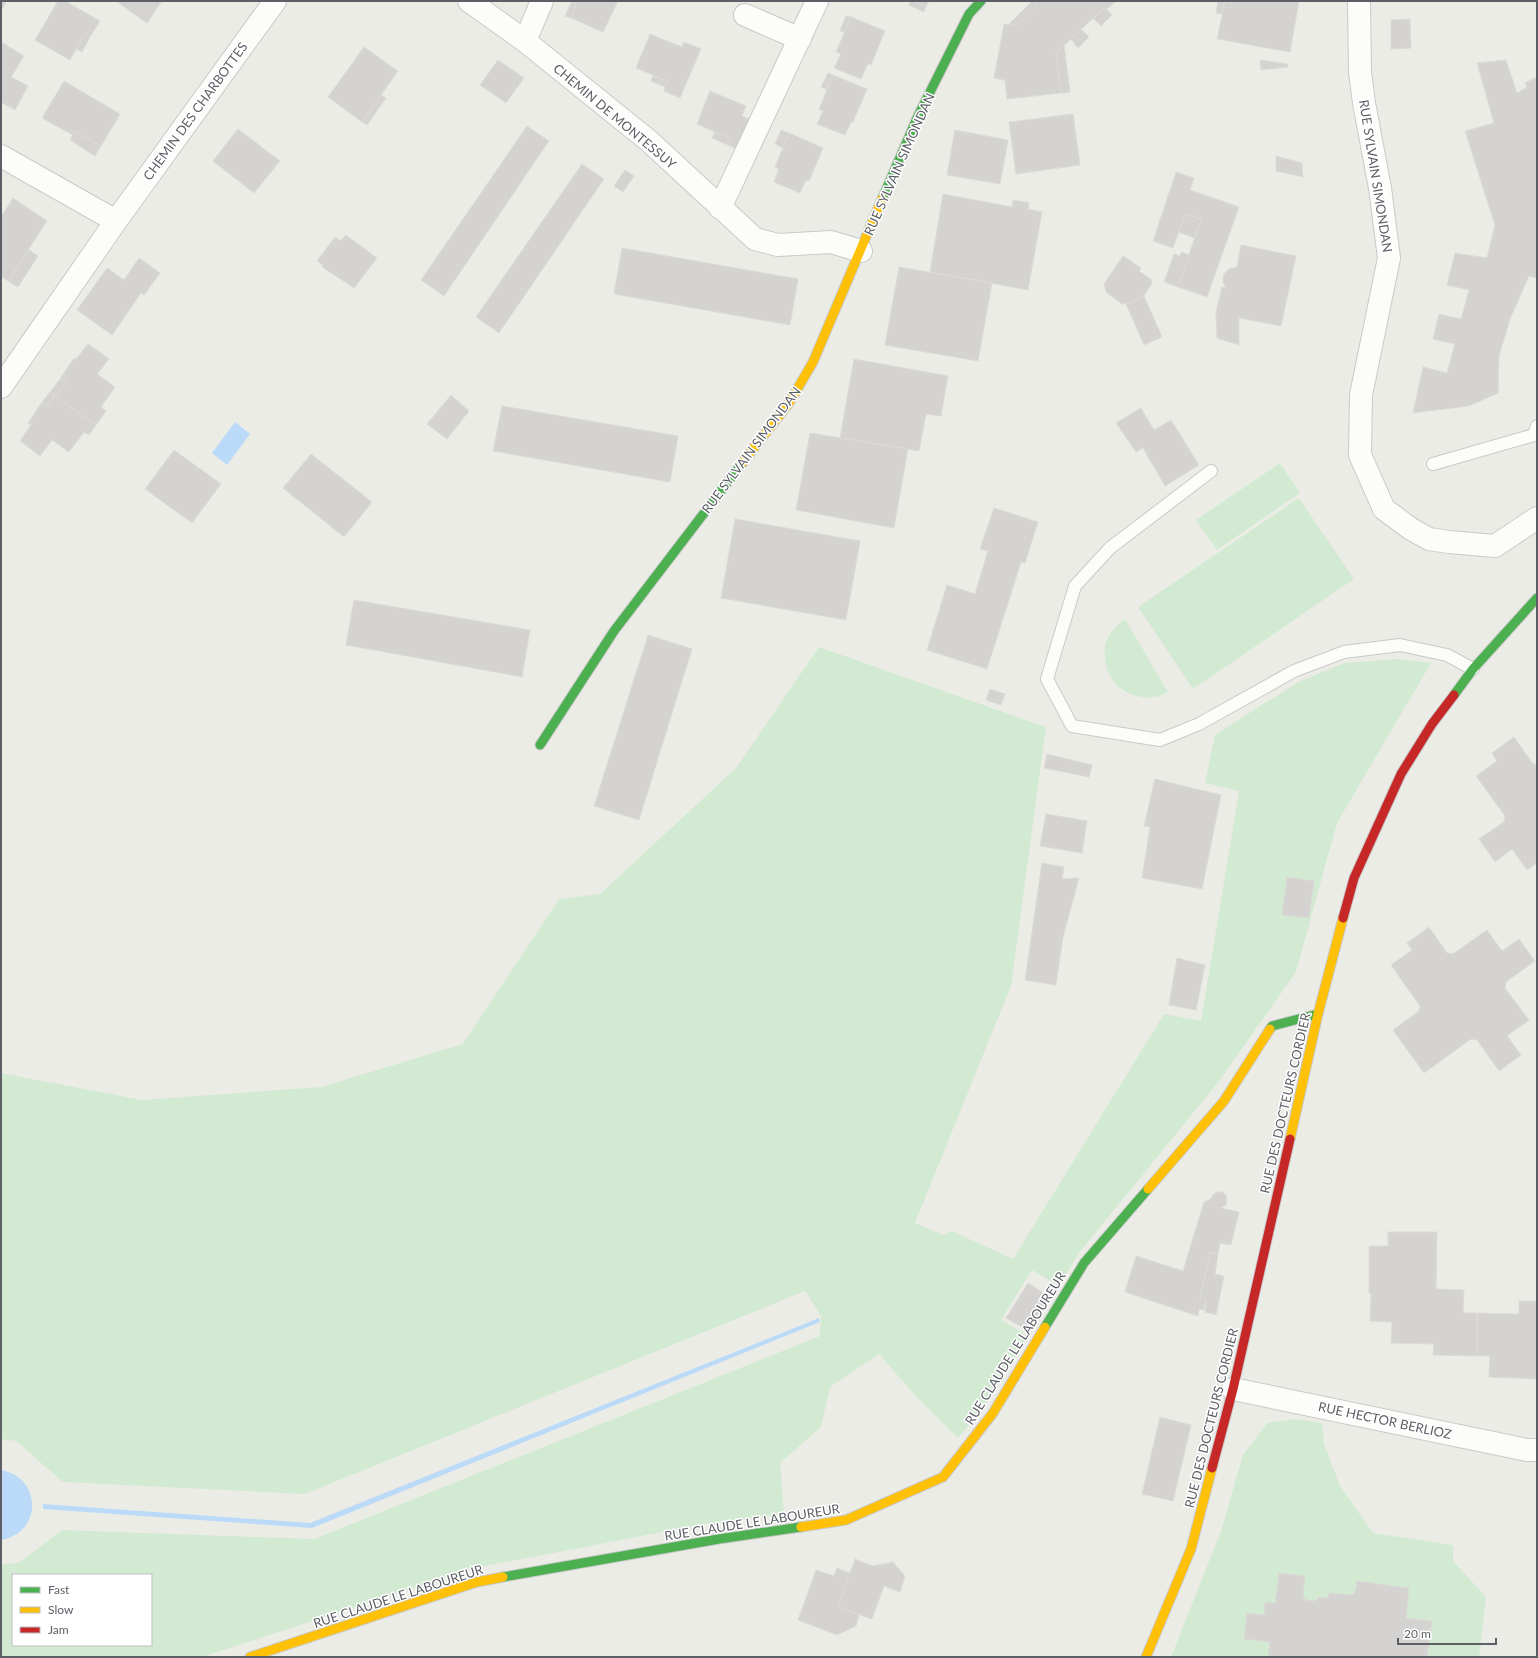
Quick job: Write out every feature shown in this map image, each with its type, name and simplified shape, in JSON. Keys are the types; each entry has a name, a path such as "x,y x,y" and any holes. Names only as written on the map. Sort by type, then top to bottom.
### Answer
{"street":[{"name":"CHEMIN DES CHARBOTTES","path":"1,388 116,221 275,1"},
{"name":"CHEMIN DE MONTESSUY","path":"469,1 525,41 649,140 720,208 755,239 778,245 831,242 860,252"},
{"path":"525,41 542,1"},
{"path":"720,208 817,1"},
{"name":"RUE SYLVAIN SIMONDAN","path":"540,745 614,632 789,403 813,362 918,116 969,14 981,1"},
{"name":"RUE SYLVAIN SIMONDAN","path":"1359,1 1360,72 1364,103 1380,188 1389,258 1361,394 1360,455 1384,509 1411,529 1429,539 1495,546 1537,518"},
{"path":"745,15 800,39"},
{"path":"1,156 116,221"},
{"name":"RUE DES DOCTEURS CORDIER","path":"1146,1657 1191,1549 1233,1389 1318,1014 1354,878 1401,774 1432,724 1473,669 1537,598"},
{"name":"RUE CLAUDE LE LABOUREUR","path":"250,1657 477,1582 719,1539 846,1520 943,1477 993,1413 1084,1263 1224,1101 1272,1026 1318,1014"},
{"name":"RUE HECTOR BERLIOZ","path":"1233,1389 1527,1450 1537,1450"}],"lane":[{"path":"1433,464 1534,435 1537,426"},
{"path":"1211,471 1110,548 1075,586 1047,679 1072,726 1160,740 1199,724 1294,671 1344,652 1400,645 1447,655 1473,669"}],"green space":[{"path":"1280,463 1300,493 1217,550 1196,520"},
{"path":"1299,498 1354,579 1193,689 1138,607"},
{"path":"1125,619 1168,692 1156,697 1138,696 1123,690 1112,679 1105,661 1105,646 1112,631"},
{"path":"819,647 1046,727 1011,986 915,1223 944,1235 952,1231 1013,1259 1164,1014 1201,1021 1239,791 1205,783 1215,735 1298,682 1345,663 1398,659 1431,663 1337,823 1296,972 1220,1080 1079,1253 1059,1286 1032,1270 1001,1320 1028,1336 982,1410 958,1438 913,1393 879,1354 830,1387 821,1427 780,1463 784,1514 699,1525 475,1568 202,1657 1,1657 1,1565 20,1562 62,1530 314,1539 820,1336 821,1316 805,1291 305,1494 63,1482 16,1441 1,1439 1,1073 142,1100 321,1087 463,1044 559,899 600,894 736,768"},
{"path":"1296,1419 1322,1423 1324,1444 1340,1486 1373,1533 1453,1545 1453,1561 1486,1597 1479,1657 1171,1657 1221,1531 1243,1455 1267,1423"}],"water":[{"path":"235,422 250,434 227,465 212,453"},
{"path":"819,1318 820,1322 312,1528 43,1509 43,1504 310,1523"},
{"path":"1,1470 14,1475 24,1483 30,1493 32,1505 30,1517 24,1527 15,1535 1,1540"}],"building":[{"path":"1,1 6,3 1,11"},
{"path":"58,1 65,1 100,21 90,37 85,34 70,60 35,40"},
{"path":"116,1 162,1 147,23"},
{"path":"572,1 577,3 571,18 565,16"},
{"path":"577,1 618,1 603,32 571,18"},
{"path":"911,1 926,6 924,12 909,5"},
{"path":"913,1 929,1 926,6"},
{"path":"1032,1 1038,6 1017,26 1008,25"},
{"path":"1033,1 1116,1 1107,9 1105,7 1056,53 1061,93 1007,99 1005,80 994,78 1004,24 1017,26 1038,6"},
{"path":"1218,1 1225,1 1222,14 1216,13"},
{"path":"1233,1 1299,1 1290,52 1217,39 1225,2 1233,3"},
{"path":"1105,7 1112,15 1101,26 1093,18"},
{"path":"846,16 851,17 845,32 840,31"},
{"path":"851,17 885,31 871,65 868,64 861,79 834,68 841,54 836,52"},
{"path":"1410,19 1411,48 1391,49 1391,20"},
{"path":"1081,29 1089,37 1078,48 1071,39"},
{"path":"85,34 90,37 82,52 76,49"},
{"path":"650,34 682,47 684,42 701,49 680,98 664,91 667,81 636,68"},
{"path":"1,42 24,56 11,77 28,86 15,110 1,102"},
{"path":"1064,45 1070,92 1061,93 1056,53"},
{"path":"364,47 398,71 362,122 328,97"},
{"path":"498,60 524,78 506,103 480,85"},
{"path":"1260,60 1288,64 1288,67 1261,70"},
{"path":"1506,60 1517,93 1527,87 1525,83 1537,77 1537,278 1529,276 1510,319 1499,356 1498,393 1469,406 1413,413 1423,367 1447,373 1455,344 1433,339 1439,314 1461,319 1469,290 1447,285 1455,253 1487,258 1495,225 1465,131 1494,123 1477,63"},
{"path":"828,73 833,75 826,89 821,87"},
{"path":"833,75 867,89 853,122 851,122 845,135 817,124 823,111 819,109"},
{"path":"653,76 667,81 665,87 651,81"},
{"path":"64,81 120,114 101,146 75,131 73,135 42,118"},
{"path":"710,91 746,106 742,116 754,121 741,151 728,145 731,139 697,124"},
{"path":"381,95 386,98 367,125 362,122"},
{"path":"1073,114 1080,165 1016,174 1009,122"},
{"path":"527,126 549,141 444,296 421,280"},
{"path":"238,129 280,161 254,193 213,161"},
{"path":"781,130 789,133 783,148 775,144"},
{"path":"955,130 1008,140 1000,184 947,175"},
{"path":"75,131 101,146 95,156 70,140"},
{"path":"715,132 731,139 728,145 712,138"},
{"path":"789,133 823,148 809,181 806,180 800,193 774,182 779,169 775,167"},
{"path":"1276,156 1302,163 1303,177 1276,171"},
{"path":"582,164 604,179 499,333 476,317"},
{"path":"625,170 634,176 623,192 614,186"},
{"path":"1176,172 1194,178 1190,190 1239,207 1207,297 1178,287 1201,219 1185,214 1173,248 1153,241"},
{"path":"943,194 1012,207 1013,200 1029,203 1028,209 1042,212 1028,290 930,272"},
{"path":"13,198 47,221 8,281 1,276 1,217"},
{"path":"1185,214 1201,219 1195,238 1178,232"},
{"path":"346,235 377,258 354,288 322,267 323,265 317,261 335,237 341,241"},
{"path":"1241,245 1296,256 1281,326 1239,318 1239,345 1217,338 1216,312 1222,287 1226,288 1223,282 1224,274 1229,269 1237,267"},
{"path":"622,248 798,279 790,325 614,294"},
{"path":"29,250 38,256 18,287 8,281"},
{"path":"1181,252 1189,255 1178,287 1164,282 1174,254 1180,256"},
{"path":"1123,256 1141,268 1139,271 1152,280 1151,285 1144,296 1126,304 1122,304 1106,292 1104,284"},
{"path":"139,258 160,273 144,295 141,293 112,335 77,310 107,268 124,280"},
{"path":"899,267 992,283 978,361 885,345"},
{"path":"1144,296 1162,337 1144,345 1126,304"},
{"path":"88,344 109,359 97,374 115,387 101,407 106,411 96,425 55,396 66,382 60,379 74,358 76,359"},
{"path":"854,359 948,376 941,416 926,414 919,451 840,438"},
{"path":"60,379 66,382 55,396 50,392"},
{"path":"50,392 55,396 48,406 42,402"},
{"path":"451,395 469,411 447,439 427,424"},
{"path":"55,396 96,425 89,435 84,432 69,452 52,440 40,456 20,441 31,425 28,423 42,402 48,406"},
{"path":"502,406 678,436 670,482 493,451"},
{"path":"1141,408 1154,430 1171,420 1199,465 1165,486 1143,448 1136,452 1116,423"},
{"path":"810,433 908,449 894,528 796,510"},
{"path":"174,450 221,484 192,523 145,489"},
{"path":"311,454 372,502 344,537 283,488"},
{"path":"994,508 1038,522 1025,563 1021,562 987,669 927,650 947,585 975,594 988,551 980,549"},
{"path":"735,519 860,541 846,620 721,598"},
{"path":"354,600 530,630 522,677 346,645"},
{"path":"648,635 692,649 639,820 594,806"},
{"path":"990,689 1005,694 1001,705 986,700"},
{"path":"1514,737 1533,764 1537,764 1537,863 1527,870 1512,849 1495,862 1479,839 1504,822 1505,816 1476,776 1497,761 1492,753"},
{"path":"1047,754 1092,765 1089,777 1044,768"},
{"path":"1155,779 1221,795 1202,889 1142,878 1150,827 1144,826"},
{"path":"1046,814 1087,821 1082,853 1040,846"},
{"path":"1042,863 1064,867 1062,879 1079,878 1063,937 1056,985 1025,980"},
{"path":"1287,877 1314,881 1309,918 1282,915"},
{"path":"1429,927 1447,953 1453,954 1487,930 1502,951 1519,939 1535,961 1506,982 1505,988 1529,1020 1507,1036 1521,1055 1499,1071 1477,1040 1471,1039 1424,1073 1393,1030 1419,1011 1420,1006 1391,965 1412,950 1407,943"},
{"path":"1177,958 1205,965 1196,1010 1169,1005"},
{"path":"1216,1192 1223,1192 1227,1197 1226,1205 1221,1208 1239,1212 1231,1245 1220,1243 1218,1254 1210,1252 1200,1298 1206,1300 1204,1310 1199,1309 1198,1316 1125,1292 1136,1256 1183,1271 1204,1202 1211,1199"},
{"path":"1388,1232 1437,1232 1436,1289 1464,1290 1463,1313 1477,1313 1477,1356 1433,1355 1434,1344 1391,1343 1392,1322 1370,1321 1371,1293 1369,1293 1369,1246 1388,1246"},
{"path":"1210,1252 1218,1254 1215,1274 1224,1276 1216,1315 1205,1312 1206,1300 1200,1298"},
{"path":"1028,1283 1050,1297 1029,1331 1006,1318"},
{"path":"1519,1301 1537,1301 1537,1379 1489,1377 1490,1356 1477,1356 1477,1313 1519,1314"},
{"path":"1160,1417 1191,1425 1173,1501 1142,1494"},
{"path":"855,1559 873,1566 893,1562 905,1576 900,1592 884,1586 872,1619 838,1607"},
{"path":"837,1568 850,1573 838,1607 859,1615 856,1626 837,1635 798,1620 816,1570 834,1576"},
{"path":"1279,1573 1305,1576 1303,1596 1306,1600 1315,1601 1319,1597 1328,1598 1329,1593 1352,1595 1355,1592 1357,1581 1409,1588 1406,1618 1432,1621 1427,1657 1268,1657 1270,1642 1244,1639 1247,1613 1264,1615 1265,1602 1275,1603"}],"traffic: fast":[{"path":"882,199 918,116 969,14 981,1"},
{"path":"540,745 614,631 743,462"},
{"path":"1454,695 1473,669 1537,598"},
{"path":"1270,1029 1272,1026 1318,1014"},
{"path":"1045,1327 1084,1263 1148,1189"},
{"path":"503,1577 719,1539 801,1527"}],"traffic: slow":[{"path":"743,462 789,403 813,362 882,199"},
{"path":"1290,1139 1318,1014 1343,918"},
{"path":"1148,1189 1224,1101 1270,1029"},
{"path":"801,1527 846,1520 943,1477 993,1413 1045,1327"},
{"path":"1146,1657 1191,1549 1212,1468"},
{"path":"250,1657 477,1582 503,1577"}],"traffic: jam":[{"path":"1343,918 1354,878 1401,774 1432,724 1454,695"},
{"path":"1212,1468 1233,1389 1290,1139"}]}
